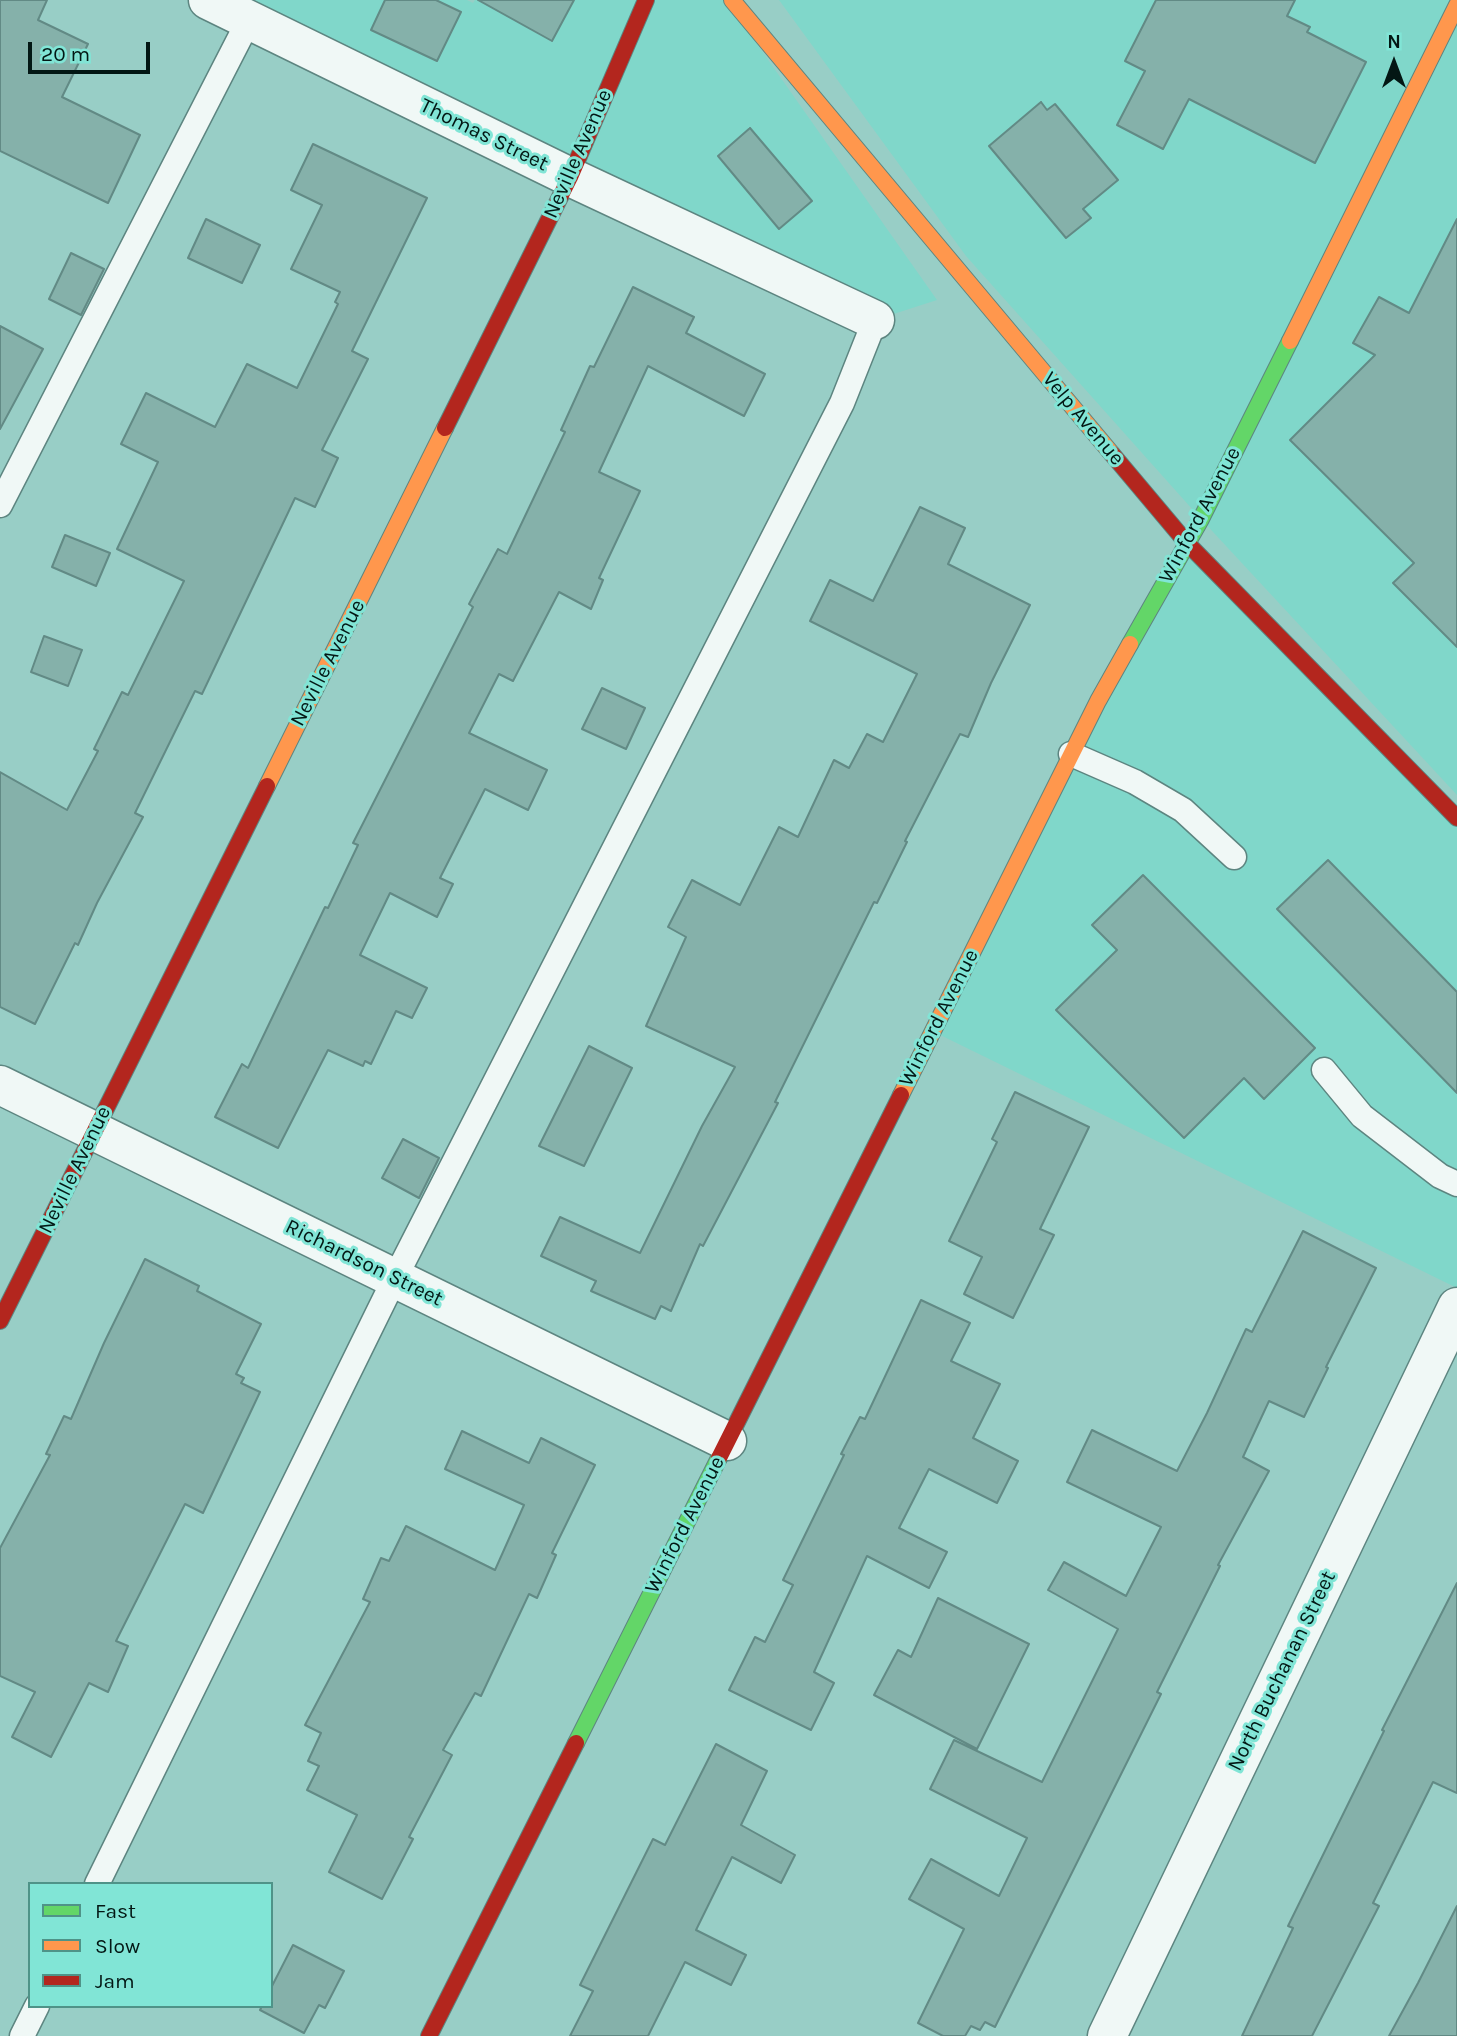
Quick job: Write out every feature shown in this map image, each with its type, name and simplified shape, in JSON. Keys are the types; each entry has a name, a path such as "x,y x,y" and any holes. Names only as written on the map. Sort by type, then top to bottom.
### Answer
{"street":[{"name":"Thomas Street","path":"208,0 570,177 875,320"},
{"name":"Neville Avenue","path":"0,1321 570,177 646,0"},
{"name":"Velp Avenue","path":"732,0 1186,542 1457,818"},
{"name":"Winford Avenue","path":"429,2036 1071,754 1201,519 1457,5"},
{"name":"Richardson Street","path":"0,1085 727,1441"},
{"name":"North Buchanan Street","path":"1107,2036 1457,1307"}],"lane":[{"path":"0,505 249,20"},
{"path":"98,1882 395,1278 842,403 875,320"},
{"path":"1071,754 1135,782 1182,810 1234,857"},
{"path":"1324,1070 1362,1116 1440,1176 1457,1184"},
{"path":"22,2036 36,2008"}],"shaded area":[{"path":"247,0 467,0 473,3 475,0 726,0 937,300 875,320"},
{"path":"779,0 1457,0 1457,795 1201,519 966,256"},
{"path":"1186,542 1457,818 1457,1288 932,1031"}],"building":[{"path":"0,0 47,0 38,20 88,44 62,97 140,135 108,203 0,151"},
{"path":"385,0 436,0 461,12 437,61 371,30"},
{"path":"478,0 574,0 552,41"},
{"path":"1156,0 1295,0 1287,16 1310,27 1307,32 1366,62 1315,163 1189,99 1163,149 1117,125 1145,71 1125,61"},
{"path":"1041,102 1047,110 1055,104 1118,180 1083,209 1091,218 1066,238 989,146"},
{"path":"750,128 812,201 779,229 718,156"},
{"path":"313,144 427,198 352,351 368,359 322,450 338,458 315,507 295,498 202,694 195,691 135,813 143,817 35,1024 0,1007 0,772 67,810 98,751 94,749 122,692 128,695 184,581 117,549 158,462 121,444 146,393 215,427 247,364 297,388 338,304 335,302 340,292 291,269 322,205 291,190"},
{"path":"206,219 260,245 242,283 188,258"},
{"path":"1457,219 1457,647 1393,583 1414,563 1290,440 1375,355 1353,343 1379,297 1409,313"},
{"path":"71,253 104,269 81,315 49,299"},
{"path":"633,287 694,317 686,333 765,374 744,416 648,366 599,472 640,491 599,578 603,580 591,609 559,592 513,681 499,674 469,733 547,770 528,810 485,789 440,878 453,884 437,917 390,893 360,955 427,988 412,1018 396,1011 371,1064 365,1061 363,1066 328,1050 278,1148 215,1117 242,1064 248,1068 325,907 328,908 358,845 353,843 473,607 469,604 498,549 507,554 565,432 561,430 590,366 594,367"},
{"path":"0,326 43,349 0,429"},
{"path":"920,507 965,528 948,564 1030,605 991,683 968,737 960,734 775,1102 778,1103 703,1246 700,1244 671,1311 661,1306 655,1319 591,1291 596,1281 541,1256 560,1217 640,1253 702,1126 735,1067 646,1026 686,937 668,927 692,880 740,905 779,827 798,837 834,760 849,768 867,734 883,742 917,674 810,621 830,580 873,601"},
{"path":"65,535 110,553 96,586 52,567"},
{"path":"44,636 82,650 68,686 31,672"},
{"path":"602,688 645,708 626,749 582,729"},
{"path":"1328,860 1457,992 1457,1093 1277,909"},
{"path":"1143,875 1315,1048 1264,1099 1244,1078 1184,1138 1056,1010 1117,950 1092,925"},
{"path":"589,1046 632,1068 584,1166 539,1146"},
{"path":"1015,1092 1089,1127 1040,1229 1054,1235 1013,1318 964,1294 982,1257 949,1241 997,1142 992,1139"},
{"path":"403,1139 439,1158 419,1198 382,1178"},
{"path":"1303,1231 1376,1268 1304,1417 1269,1401 1243,1457 1269,1471 1218,1565 1220,1566 1157,1692 1161,1694 995,2027 985,2022 980,2030 971,2026 965,2036 943,2036 918,2023 964,1929 909,1899 931,1859 999,1896 1027,1838 930,1789 954,1740 1042,1782 1118,1629 1048,1590 1064,1562 1126,1596 1161,1527 1067,1482 1092,1430 1177,1471 1246,1329 1252,1332"},
{"path":"145,1259 199,1286 197,1291 261,1324 236,1374 244,1378 241,1383 260,1392 203,1513 185,1504 116,1641 128,1646 108,1692 89,1683 51,1757 12,1737 35,1692 0,1676 0,1548 50,1455 46,1454 64,1416 71,1419"},
{"path":"921,1300 970,1323 951,1361 1000,1384 973,1438 1018,1461 997,1503 929,1469 899,1528 947,1552 929,1588 867,1556 814,1672 834,1683 811,1730 729,1690 755,1637 765,1642 793,1585 783,1580 844,1455 841,1454 860,1417 865,1419"},
{"path":"462,1431 529,1463 541,1438 595,1465 552,1553 556,1555 537,1598 529,1594 481,1696 475,1693 443,1750 452,1755 409,1837 413,1839 382,1899 329,1872 357,1815 307,1790 319,1766 308,1761 321,1733 305,1725 370,1602 363,1599 381,1558 389,1561 406,1526 495,1570 524,1505 445,1469"},
{"path":"1457,1583 1457,1793 1433,1782 1373,1903 1379,1906 1312,2036 1242,2036 1293,1928 1288,1926 1384,1731 1382,1730"},
{"path":"938,1598 1029,1644 977,1749 874,1695 898,1650 911,1657"},
{"path":"716,1744 767,1771 741,1825 795,1855 781,1883 732,1857 696,1930 746,1955 731,1985 685,1962 648,2036 570,2036 593,1991 580,1985 653,1839 665,1845"},
{"path":"1457,1906 1457,2036 1389,2036 1418,1983"},
{"path":"293,1945 344,1971 325,2008 319,2005 304,2033 260,2010 273,2008 273,1984"}],"traffic: fast":[{"path":"1130,644 1201,519 1290,341"},
{"path":"576,1743 719,1458"}],"traffic: slow":[{"path":"732,0 1112,454"},
{"path":"1290,341 1457,5"},
{"path":"267,786 445,428"},
{"path":"901,1095 1098,701 1130,644"}],"traffic: jam":[{"path":"445,428 570,177 646,0"},
{"path":"1112,454 1186,542 1457,818"},
{"path":"0,1321 267,786"},
{"path":"719,1458 901,1095"},
{"path":"429,2036 576,1743"}]}
